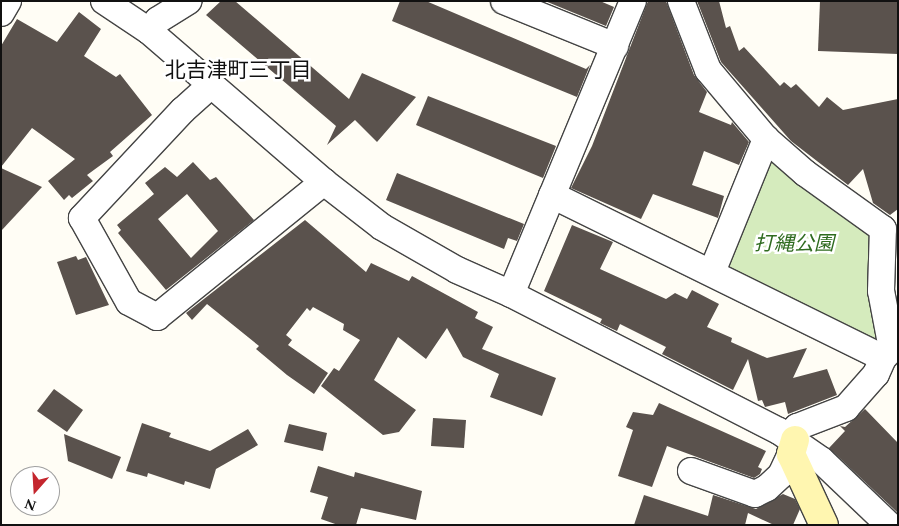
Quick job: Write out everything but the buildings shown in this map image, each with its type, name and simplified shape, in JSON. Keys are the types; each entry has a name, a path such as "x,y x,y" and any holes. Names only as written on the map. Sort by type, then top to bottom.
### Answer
{"street":[{"path":"1,13 8,1"},
{"path":"104,1 149,31 324,182 382,227 457,270 511,294 821,460 889,525"},
{"path":"149,31 158,20 189,1"},
{"path":"504,1 615,46"},
{"path":"511,294 633,1"},
{"path":"681,1 708,70 766,139 805,173 883,229 880,291 892,349 883,358 876,374 846,408 797,427 781,475 767,488 755,494 691,470"},
{"path":"212,85 183,110 82,218 129,302 157,317 324,182"},
{"path":"712,272 766,139"},
{"path":"552,195 712,272 883,358"},
{"path":"792,444 824,525"}],"green space":[{"name":"打縄公園","path":"765,157 869,225 882,343 723,272"}],"district":[{"name":"北吉津町三丁目","path":"238,71"}]}
